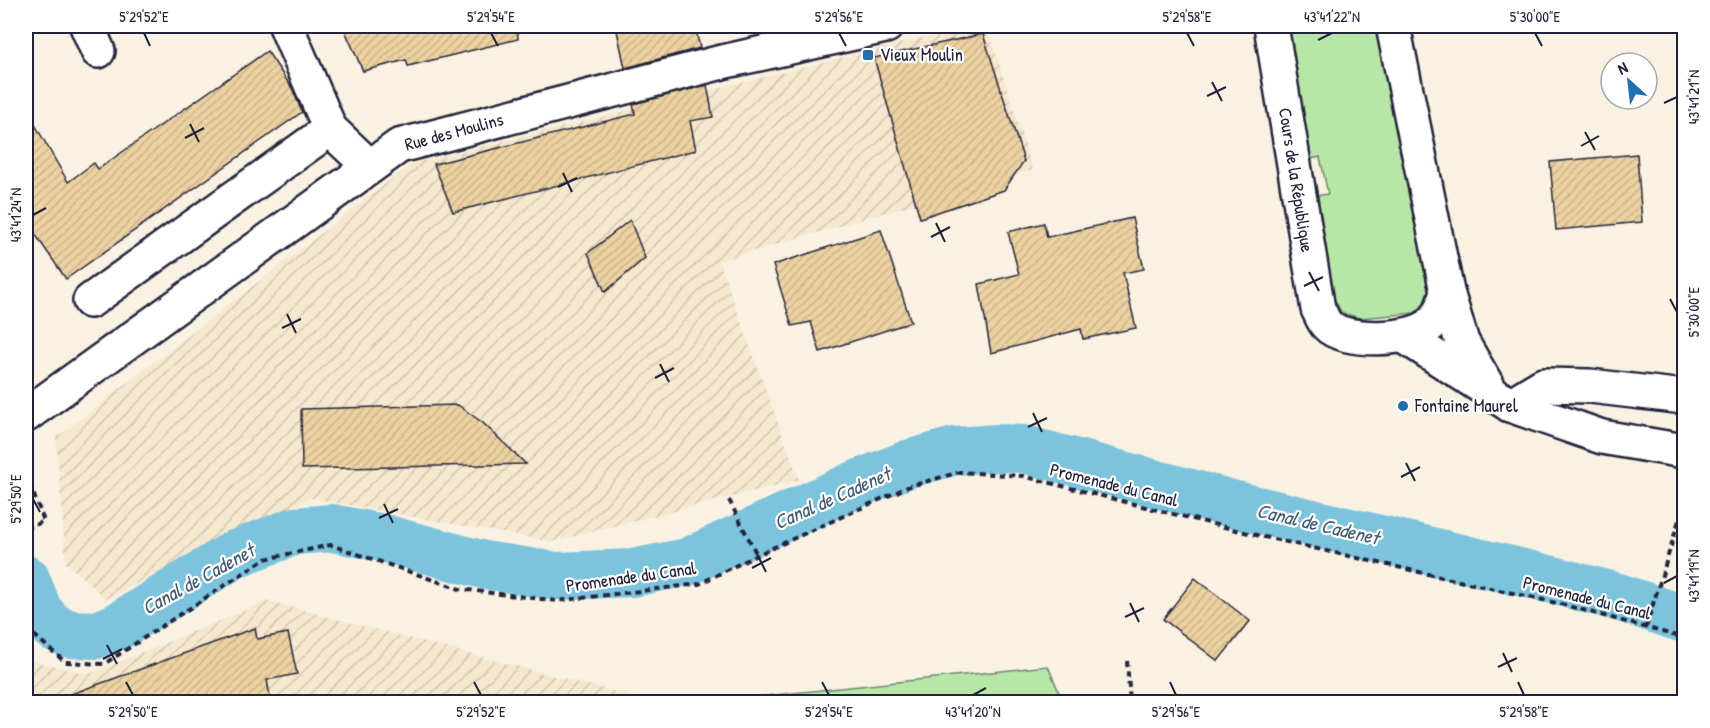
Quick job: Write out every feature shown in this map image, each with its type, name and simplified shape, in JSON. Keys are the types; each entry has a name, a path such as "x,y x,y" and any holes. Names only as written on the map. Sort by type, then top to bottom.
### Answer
{"street":[{"path":"286,26 330,129 370,167"},
{"name":"Rue des Moulins","path":"26,415 399,146 722,62 886,26"},
{"name":"Cours de la République","path":"1270,26 1318,309 1327,326 1339,333 1374,338 1404,336 1429,325 1441,313 1447,292"},
{"path":"1393,26 1447,292 1462,342 1501,400"},
{"path":"90,301 330,129"},
{"path":"1404,336 1501,400 1602,437 1684,451"},
{"path":"1501,400 1543,385 1590,386 1684,397"}],"path":[{"name":"Promenade du Canal","path":"26,628 65,662 104,664 265,559 331,545 460,589 557,601 699,584 916,484 960,472 1023,476 1260,536 1561,604 1684,638"},
{"path":"26,475 44,521 26,529"},
{"path":"729,500 758,555"},
{"path":"1646,627 1679,520"},
{"path":"1127,661 1130,702"}],"shaded area":[{"path":"970,26 987,26 1033,170 719,261 799,480 551,542 310,498 106,599 66,563 56,438 411,164"},
{"path":"268,601 654,702 26,702 26,659 89,674"}],"green space":[{"path":"1283,26 1387,26 1436,282 1426,303 1414,313 1360,318 1342,313 1333,297 1314,196 1328,194 1320,157 1307,160"},
{"path":"1048,666 1063,702 716,702 716,701"},
{"path":"1350,694 1383,702 1348,702"}],"building":[{"path":"343,26 517,26 518,39 408,66 406,60 363,71"},
{"path":"616,26 695,26 700,48 625,68"},
{"path":"983,34 1024,161 1004,190 920,218 874,58"},
{"path":"267,51 292,88 302,112 66,279 26,221 26,109 68,182 94,163 98,169"},
{"path":"707,85 713,117 690,121 696,150 453,212 434,164 635,114 633,104"},
{"path":"1637,154 1642,222 1556,230 1550,162"},
{"path":"1132,218 1144,269 1123,273 1136,328 1083,339 1081,329 991,353 979,284 1019,274 1008,232 1044,223 1047,237"},
{"path":"630,220 645,258 605,292 588,253"},
{"path":"881,230 911,322 820,352 811,322 792,326 773,265"},
{"path":"458,405 483,423 526,464 302,469 301,409"},
{"path":"1195,578 1250,621 1218,661 1163,619"},
{"path":"255,628 257,639 288,633 297,674 267,680 271,702 61,702 60,698"}],"waterway":[{"name":"Canal de Cadenet","path":"26,579 39,612 53,627 70,634 97,635 117,627 235,554 295,531 332,528 383,538 484,565 556,576 632,573 687,562 857,484 908,464 955,451 997,448 1024,449 1232,504 1553,580 1618,597 1684,619"}],"place":[{"name":"Vieux Moulin","path":"868,55"},
{"name":"Fontaine Maurel","path":"1403,406"}]}
